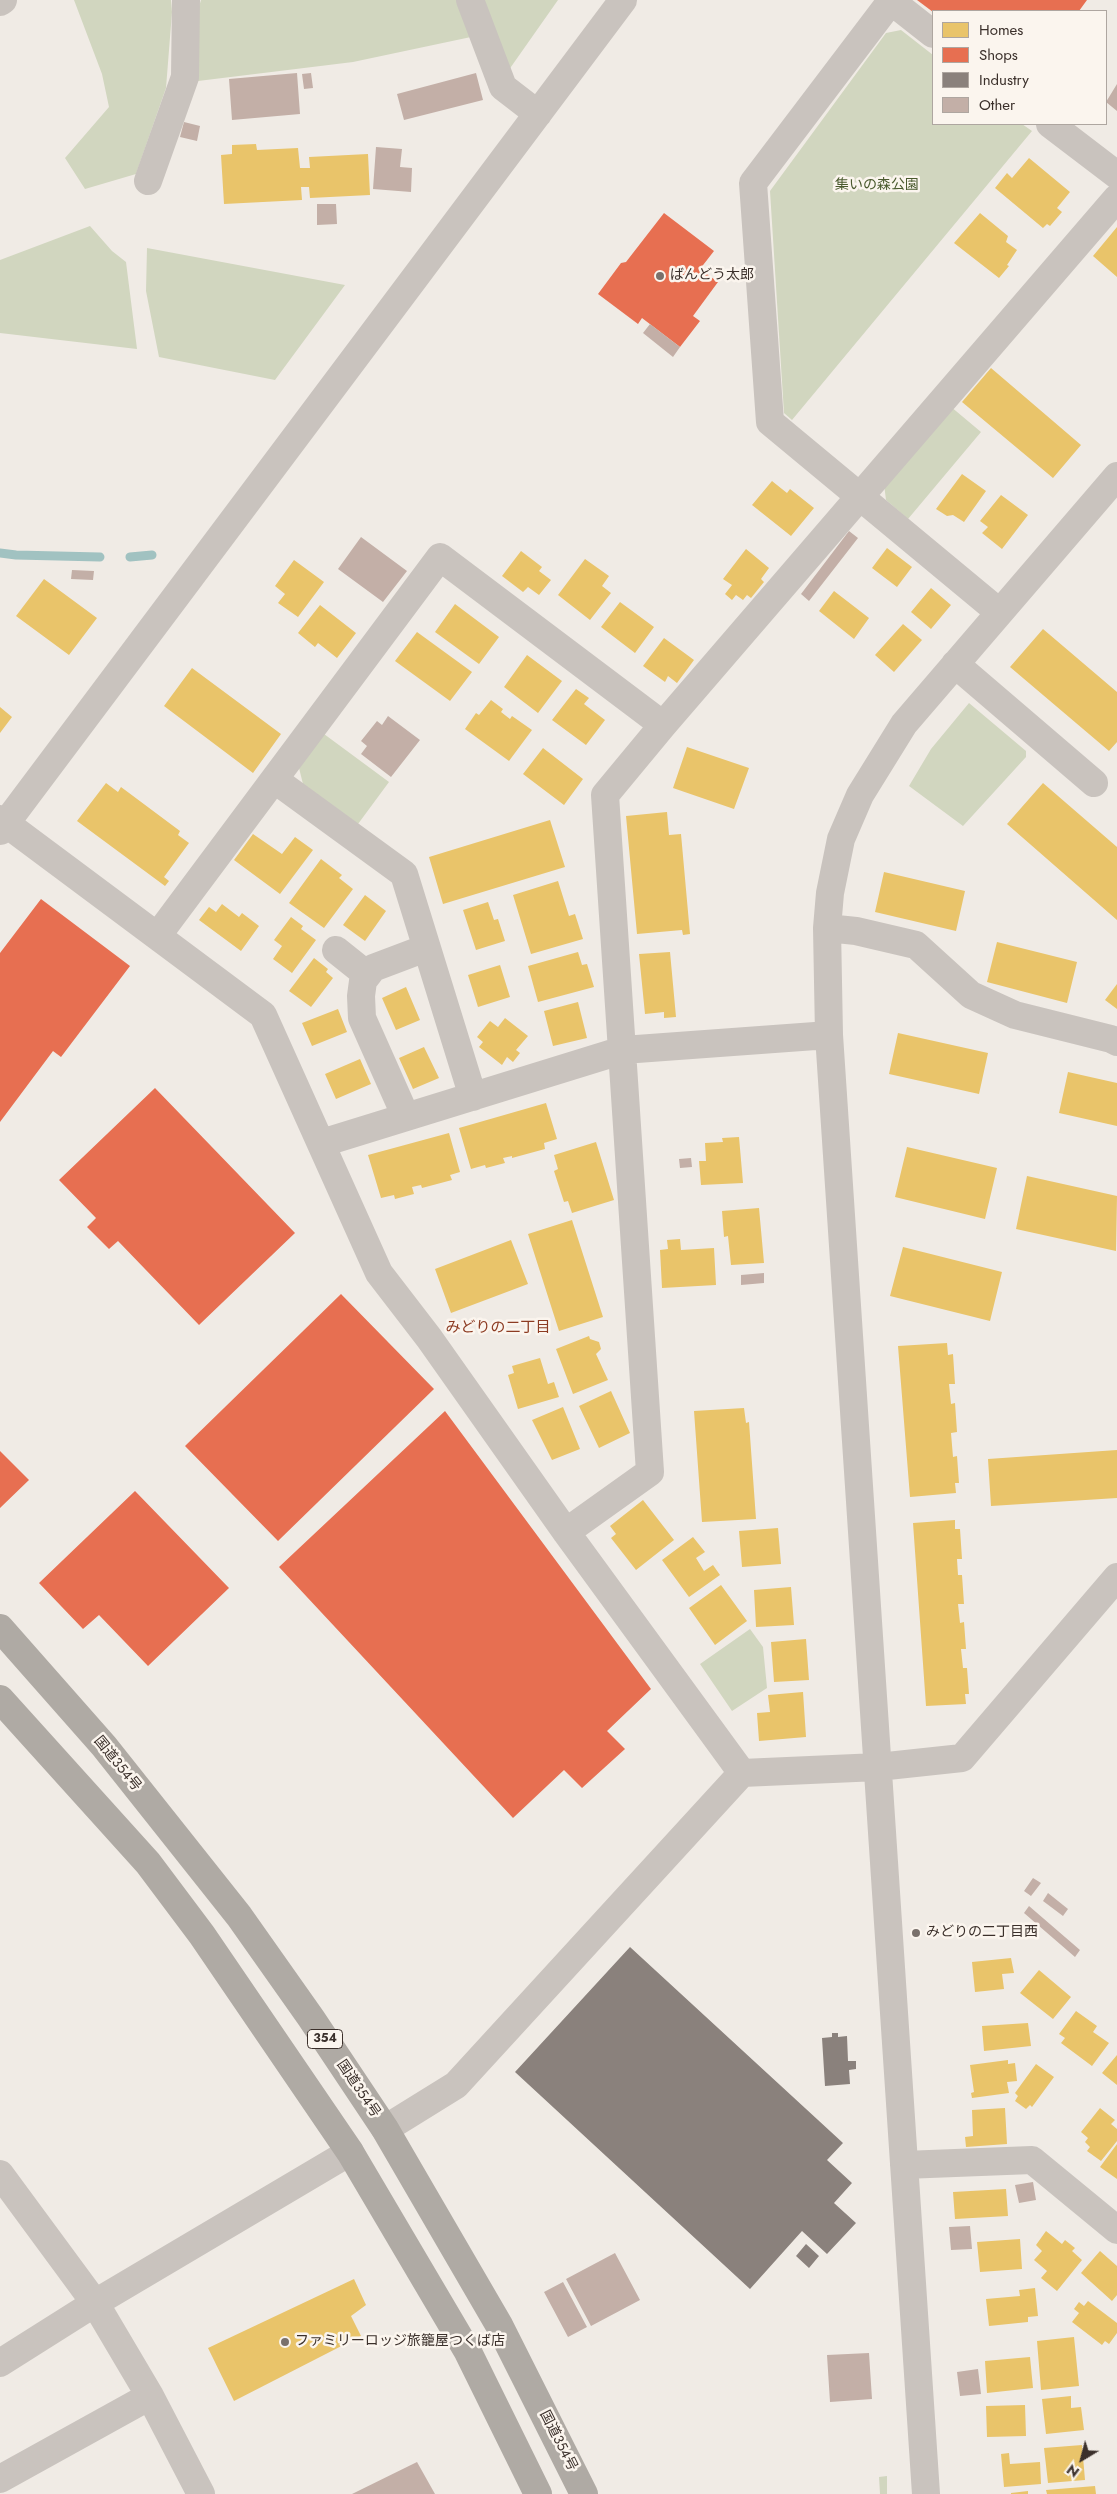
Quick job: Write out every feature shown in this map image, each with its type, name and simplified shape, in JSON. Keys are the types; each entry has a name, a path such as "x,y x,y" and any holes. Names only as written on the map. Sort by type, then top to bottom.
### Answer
{"highway":[{"name":"国道354号","path":"0,1628 104,1746 239,1916 385,2129 499,2325 584,2494"},
{"path":"0,1699 148,1863 202,1935 350,2152 468,2352 538,2494"}],"street":[{"path":"148,181 185,76 186,0"},
{"path":"470,0 503,87 538,114"},
{"path":"623,0 2,825 158,935 263,1015 322,1143 379,1274 429,1338 566,1532 742,1773"},
{"path":"932,33 891,1 752,183 770,422 858,498 999,612"},
{"path":"1051,125 1117,175"},
{"path":"566,1532 650,1472 605,795 663,725 1117,198"},
{"path":"926,2494 829,1035 827,928 830,893 841,838 860,795 904,724 1117,476"},
{"path":"158,935 440,557 663,725"},
{"path":"955,664 1094,783"},
{"path":"274,780 404,874 473,1097"},
{"path":"827,928 856,931 916,945 971,996 1015,1015 1112,1039 1117,1042"},
{"path":"406,1117 362,1018 361,996 366,974 373,968 426,948"},
{"path":"336,950 366,974"},
{"path":"322,1143 623,1050 829,1035"},
{"path":"385,2129 456,2085 742,1773 878,1767 962,1758 1117,1577"},
{"path":"0,2363 95,2303 350,2152"},
{"path":"904,2165 1032,2160 1117,2230"},
{"path":"0,2174 95,2303 150,2396 201,2494"},
{"path":"0,2479 150,2396"}],"green space":[{"path":"74,0 171,0 172,12 166,88 136,174 85,189 65,158 109,107 102,74"},
{"path":"201,0 457,0 471,37 353,62 198,81 198,10"},
{"path":"479,0 558,0 506,74"},
{"name":"集いの森公園","path":"901,30 932,54 932,125 1023,125 1032,131 792,420 784,413 770,191 886,33"},
{"path":"90,226 112,251 126,262 137,349 0,333 0,260"},
{"path":"147,248 345,285 275,380 159,357 146,291"},
{"path":"950,406 981,432 908,519 886,500 884,484"},
{"path":"969,703 1026,751 1026,757 963,826 909,786 931,749"},
{"path":"324,734 389,782 358,824 303,784 299,768"},
{"path":"750,1629 763,1647 767,1688 732,1711 700,1664"},
{"path":"887,2476 887,2494 880,2494 879,2477"}],"building: Homes":[{"path":"256,144 257,150 298,148 300,168 310,168 309,157 368,154 370,195 310,198 309,187 301,187 302,200 224,204 221,155 232,154 232,145"},
{"path":"1029,158 1070,192 1057,208 1062,212 1050,226 1047,224 1043,228 995,188 1007,173 1012,178"},
{"path":"980,213 1008,236 1006,242 1017,250 1007,265 1009,266 999,278 954,243"},
{"path":"1117,227 1117,277 1093,256"},
{"path":"991,368 1081,445 1053,478 962,402"},
{"path":"962,474 986,491 964,522 953,515 947,516 936,509"},
{"path":"772,481 787,493 790,489 814,508 791,536 752,505"},
{"path":"1001,495 1028,515 1002,549 982,533 988,527 980,521"},
{"path":"887,548 912,567 897,587 872,568"},
{"path":"746,549 769,568 761,579 764,582 751,598 747,595 743,600 736,595 732,600 725,594 732,585 723,579"},
{"path":"521,551 542,567 539,571 551,580 539,595 528,587 523,592 502,576"},
{"path":"585,559 609,576 602,586 611,593 590,620 558,595"},
{"path":"294,560 324,582 298,617 278,603 285,594 275,586"},
{"path":"44,579 97,618 69,655 16,616"},
{"path":"931,588 951,605 931,629 911,612"},
{"path":"834,591 869,618 854,639 819,611"},
{"path":"620,602 654,627 635,653 601,627"},
{"path":"455,604 499,637 479,664 435,632"},
{"path":"320,605 356,633 337,658 318,643 315,647 298,633"},
{"path":"903,624 922,640 894,672 875,655"},
{"path":"1043,629 1117,692 1117,742 1109,751 1010,667"},
{"path":"417,632 472,672 450,701 395,661"},
{"path":"664,638 694,660 677,683 668,676 665,682 643,666"},
{"path":"527,655 562,681 538,713 504,687"},
{"path":"192,668 281,734 253,773 164,706"},
{"path":"576,689 589,698 584,704 605,720 586,745 552,720"},
{"path":"491,700 503,709 501,712 510,719 512,716 532,730 509,761 465,729 476,713 479,715"},
{"path":"0,707 12,717 0,733"},
{"path":"687,747 749,768 734,809 673,788"},
{"path":"543,748 583,779 564,805 523,774"},
{"path":"106,783 118,792 121,787 180,831 178,835 189,843 164,877 169,881 165,886 77,821"},
{"path":"1043,783 1117,847 1117,920 1007,824"},
{"path":"667,812 669,835 681,834 690,934 683,935 682,930 637,934 626,816"},
{"path":"550,820 565,867 443,904 429,857"},
{"path":"253,834 282,854 295,837 313,850 280,894 234,860"},
{"path":"321,859 342,875 339,878 353,889 324,928 289,903"},
{"path":"884,872 965,891 956,931 875,912"},
{"path":"558,881 569,916 575,914 583,939 531,954 513,895"},
{"path":"365,895 386,911 365,941 343,925"},
{"path":"488,902 494,920 498,919 505,941 476,950 463,910"},
{"path":"222,904 239,917 242,913 259,926 241,951 199,920 209,907 216,912"},
{"path":"291,917 303,926 301,929 316,940 292,973 273,959 282,946 274,940"},
{"path":"997,942 1077,962 1067,1003 987,982"},
{"path":"578,952 582,965 587,964 594,987 538,1002 528,966"},
{"path":"670,952 676,1017 664,1018 664,1012 645,1014 639,954"},
{"path":"314,958 328,969 326,972 333,978 311,1007 289,991"},
{"path":"500,965 510,997 478,1007 468,975"},
{"path":"1117,984 1117,1009 1105,1000"},
{"path":"406,987 420,1020 396,1030 382,998"},
{"path":"578,1002 587,1038 553,1046 544,1011"},
{"path":"338,1009 347,1032 312,1046 302,1023"},
{"path":"505,1018 528,1036 516,1050 520,1053 513,1062 507,1057 502,1065 479,1047 483,1042 477,1037 490,1021 498,1027"},
{"path":"898,1033 988,1053 979,1094 889,1074"},
{"path":"424,1047 439,1078 413,1089 399,1058"},
{"path":"360,1059 371,1084 336,1099 325,1074"},
{"path":"1068,1072 1117,1083 1117,1126 1059,1113"},
{"path":"546,1103 557,1139 544,1143 545,1149 512,1158 512,1156 503,1158 505,1163 486,1168 485,1165 471,1169 459,1128"},
{"path":"449,1133 460,1172 450,1175 452,1180 422,1188 421,1185 412,1187 414,1194 395,1199 394,1195 381,1198 368,1155"},
{"path":"739,1137 743,1183 701,1185 699,1161 706,1161 705,1143 723,1142 722,1138"},
{"path":"596,1142 614,1200 572,1213 568,1201 564,1202 554,1171 558,1169 554,1155"},
{"path":"907,1147 997,1168 985,1219 895,1197"},
{"path":"1027,1176 1117,1196 1116,1251 1016,1229"},
{"path":"759,1208 764,1263 731,1265 728,1236 724,1237 722,1211"},
{"path":"572,1220 603,1317 559,1331 528,1234"},
{"path":"680,1239 681,1250 714,1248 716,1285 662,1288 660,1250 668,1249 667,1240"},
{"path":"511,1240 528,1284 451,1313 435,1269"},
{"path":"903,1247 1002,1272 990,1321 890,1296"},
{"path":"589,1336 590,1339 599,1342 601,1349 596,1354 608,1380 573,1394 556,1349"},
{"path":"947,1343 948,1355 953,1354 955,1384 949,1384 951,1404 955,1403 957,1432 951,1433 953,1457 957,1456 959,1483 955,1483 956,1493 910,1497 898,1346"},
{"path":"540,1358 548,1384 554,1382 559,1397 518,1409 508,1375 514,1373 512,1366"},
{"path":"611,1391 630,1433 599,1448 579,1406"},
{"path":"563,1407 580,1449 552,1460 532,1420"},
{"path":"744,1408 746,1423 749,1422 756,1519 702,1522 694,1411"},
{"path":"1117,1450 1117,1498 991,1506 988,1459"},
{"path":"643,1500 674,1540 636,1570 611,1538 616,1534 610,1526"},
{"path":"955,1520 955,1529 960,1529 962,1559 957,1559 958,1575 962,1575 964,1604 958,1604 960,1623 964,1622 966,1649 961,1649 963,1668 967,1668 969,1694 965,1694 966,1704 926,1706 913,1523"},
{"path":"778,1528 781,1564 742,1567 739,1531"},
{"path":"693,1537 705,1552 696,1558 704,1571 713,1565 720,1575 689,1597 662,1560"},
{"path":"721,1585 747,1621 715,1645 689,1608"},
{"path":"791,1587 794,1625 756,1627 754,1590"},
{"path":"806,1639 809,1680 774,1682 771,1642"},
{"path":"803,1692 806,1737 759,1741 757,1713 770,1712 768,1695"},
{"path":"1011,1958 1014,1973 1002,1974 1004,1989 975,1992 972,1962"},
{"path":"1039,1970 1071,1997 1053,2019 1020,1993"},
{"path":"1076,2011 1097,2026 1093,2032 1109,2043 1092,2066 1061,2043 1065,2038 1059,2034"},
{"path":"1028,2023 1031,2046 984,2051 982,2026"},
{"path":"1117,2055 1117,2085 1102,2073"},
{"path":"1008,2060 1008,2064 1015,2063 1017,2081 1007,2082 1009,2093 972,2098 971,2093 974,2092 970,2065"},
{"path":"1036,2064 1054,2077 1032,2107 1030,2105 1026,2109 1015,2101 1018,2096 1015,2093"},
{"path":"1005,2108 1007,2144 966,2147 965,2137 973,2136 972,2110"},
{"path":"1100,2108 1115,2120 1111,2124 1117,2129 1117,2141 1101,2161 1087,2151 1090,2147 1085,2142 1088,2138 1081,2132"},
{"path":"1117,2144 1117,2179 1100,2167"},
{"path":"1006,2189 1008,2216 955,2219 953,2192"},
{"path":"1046,2231 1062,2244 1065,2240 1075,2248 1072,2251 1082,2260 1057,2291 1041,2278 1047,2271 1034,2260 1042,2251 1036,2245"},
{"path":"1020,2239 1022,2269 980,2272 977,2242"},
{"path":"1100,2251 1117,2266 1117,2295 1112,2301 1081,2273"},
{"name":"ファミリーロッジ旅籠屋つくば店","path":"354,2279 366,2305 351,2316 361,2336 234,2401 208,2348"},
{"path":"1035,2288 1038,2316 1028,2317 1028,2322 989,2326 986,2299 1020,2296 1019,2290"},
{"path":"1088,2301 1117,2323 1117,2333 1109,2344 1105,2341 1102,2345 1072,2322 1079,2313 1074,2309 1079,2302 1084,2306"},
{"path":"1074,2337 1079,2386 1041,2390 1037,2341"},
{"path":"1030,2357 1033,2388 987,2393 985,2361"},
{"path":"1071,2396 1071,2408 1081,2407 1084,2430 1046,2434 1042,2399"},
{"path":"1025,2405 1026,2436 987,2437 986,2406"},
{"path":"1082,2445 1085,2480 1048,2483 1044,2448"},
{"path":"1009,2453 1010,2464 1040,2462 1041,2484 1004,2487 1001,2454"},
{"path":"1095,2486 1096,2494 1047,2494 1046,2490"},
{"path":"1028,2491 1028,2494 1011,2494 1011,2493"}],"building: Shops":[{"path":"917,0 1087,0 1080,10 932,11"},
{"name":"ばんどう太郎","path":"664,213 714,251 700,269 718,282 693,316 700,321 680,347 642,318 638,324 598,294 621,263 626,262"},
{"path":"41,899 130,966 61,1057 53,1051 0,1122 0,953"},
{"path":"155,1088 295,1233 199,1325 118,1241 109,1249 87,1227 96,1218 59,1180"},
{"path":"341,1294 434,1389 278,1541 185,1446"},
{"path":"445,1411 651,1689 607,1731 625,1749 582,1788 564,1770 513,1818 279,1567"},
{"path":"0,1451 29,1480 0,1508"},
{"path":"135,1491 229,1588 148,1666 99,1615 83,1629 39,1583"}],"building: Industry":[{"path":"630,1947 843,2143 827,2160 852,2183 834,2203 856,2223 827,2254 802,2231 750,2289 515,2072"},
{"path":"832,2033 838,2033 838,2037 847,2036 848,2061 856,2061 856,2069 849,2070 850,2084 825,2086 822,2038 832,2037"},
{"path":"806,2244 819,2256 809,2268 796,2256"}],"building: Other":[{"path":"297,73 300,114 232,120 229,79"},
{"path":"311,73 313,88 304,89 302,74"},
{"path":"476,73 483,100 404,120 397,94"},
{"path":"1117,84 1117,111 1107,103"},
{"path":"184,122 200,126 197,141 180,137"},
{"path":"376,147 402,149 400,167 412,168 411,192 373,189"},
{"path":"317,204 336,204 337,224 317,225"},
{"path":"650,324 680,347 673,357 643,333"},
{"path":"849,531 858,538 809,601 801,594"},
{"path":"361,537 407,571 383,602 338,569"},
{"path":"72,570 94,571 93,580 71,579"},
{"path":"388,716 420,740 391,777 361,754 367,746 361,741 377,721 382,725"},
{"path":"691,1158 692,1167 680,1168 679,1159"},
{"path":"764,1273 764,1283 741,1285 741,1275"},
{"path":"1033,1878 1041,1883 1031,1896 1024,1891"},
{"path":"1048,1893 1068,1909 1063,1916 1043,1901"},
{"path":"1029,1906 1080,1950 1075,1957 1024,1913"},
{"path":"1033,2182 1036,2200 1019,2203 1015,2185"},
{"path":"970,2226 972,2249 951,2250 949,2227"},
{"path":"615,2253 640,2300 591,2326 566,2279"},
{"path":"563,2282 587,2327 568,2337 544,2292"},
{"path":"869,2353 872,2399 830,2402 827,2355"},
{"path":"978,2369 981,2394 960,2396 957,2372"},
{"path":"417,2462 435,2494 352,2494"}],"waterway":[{"path":"0,553 100,557"},
{"path":"130,557 152,555"}],"place":[{"name":"ばんどう太郎","path":"660,276"},
{"name":"みどりの二丁目西","path":"916,1933"},
{"name":"ファミリーロッジ旅籠屋つくば店","path":"285,2342"}],"district":[{"name":"みどりの二丁目","path":"498,1328"}]}
